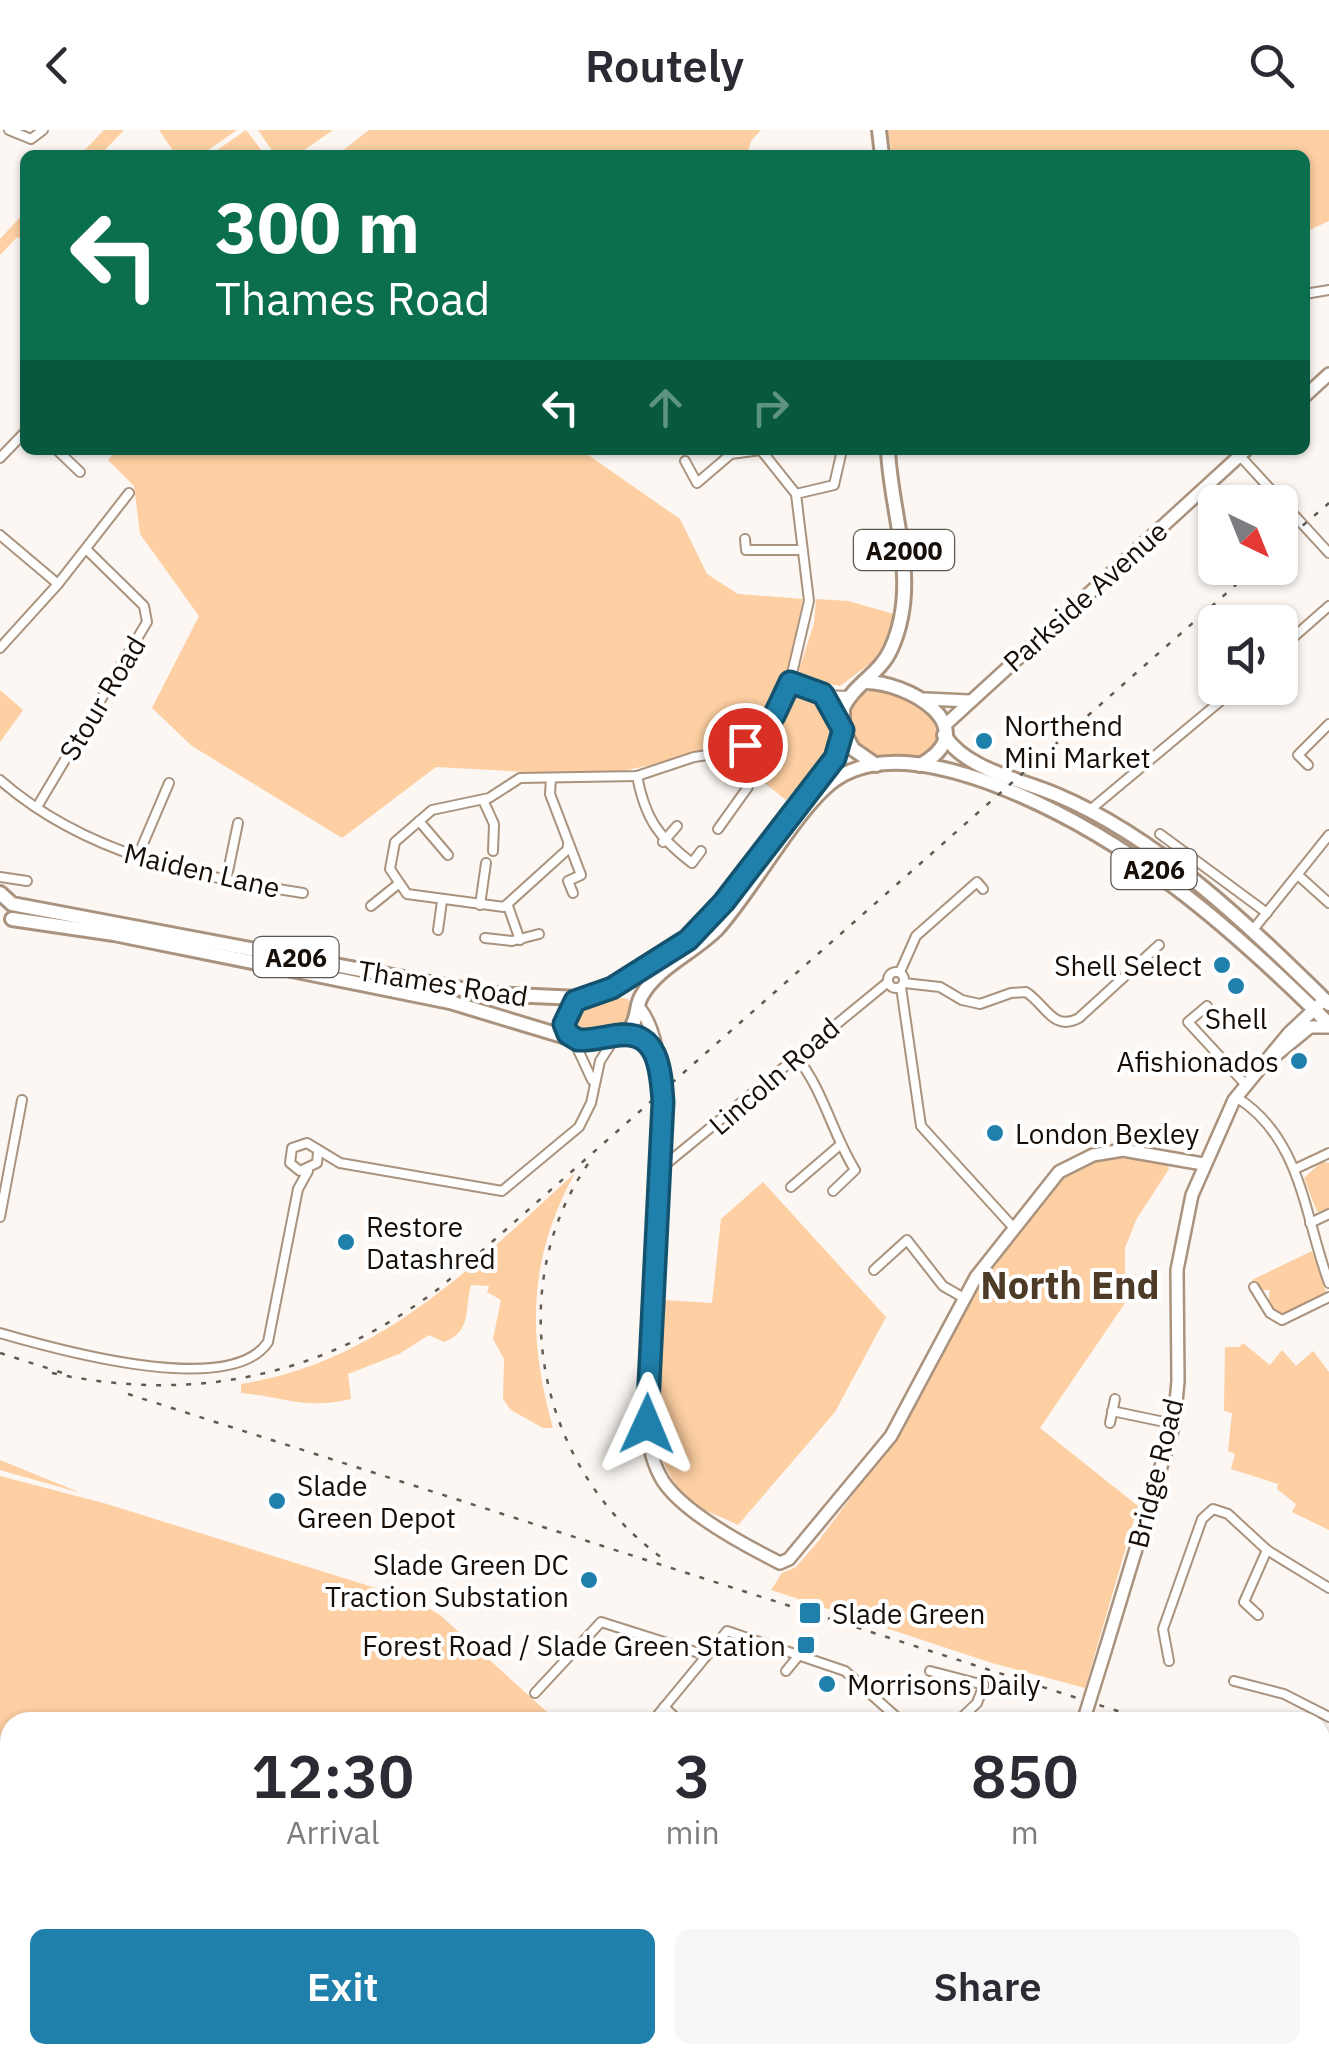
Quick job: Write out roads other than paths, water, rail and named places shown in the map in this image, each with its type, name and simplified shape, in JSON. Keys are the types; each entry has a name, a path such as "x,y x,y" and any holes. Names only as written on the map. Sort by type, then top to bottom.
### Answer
{"main road":[{"name":"A2000","path":"864,682 891,650 902,604 905,569 889,455"},
{"path":"891,650 893,679 909,692"},
{"path":"620,1035 635,1023 652,983 702,944 730,914 826,786 850,772 876,765 920,765 934,755 944,730 925,699 864,682 848,696"},
{"name":"Thames Road","path":"12,912 488,994 580,998 612,988 674,951 724,902 835,758 848,696"},
{"path":"842,727 853,749 876,765"},
{"name":"A206","path":"944,730 962,756 1090,810 1165,860 1252,931 1328,1003"},
{"name":"A206","path":"920,765 966,774 1040,802 1106,836 1207,911 1329,1025"},
{"path":"0,893 12,912 0,930"},
{"name":"Thames Road","path":"12,912 489,1011 583,1041 620,1035"},
{"path":"612,988 640,1006"},
{"name":"Thames Road","path":"570,1036 567,1012 580,998"}],"street":[{"path":"9,130 31,139 43,130"},
{"path":"1310,391 1329,374"},
{"path":"0,458 20,437"},
{"path":"61,455 80,472"},
{"path":"684,461 697,483 730,455"},
{"path":"568,844 508,906 412,897 397,884 390,869 391,852 399,838 439,806 483,800 520,778 637,776 694,757 735,751 769,723 790,682 810,601 796,494 765,455"},
{"path":"796,494 834,486 841,455"},
{"name":"Parkside Avenue","path":"944,730 969,701 1241,455"},
{"path":"1245,455 1329,554"},
{"path":"2,642 58,584 130,493"},
{"path":"0,535 58,584"},
{"path":"745,539 746,550 802,550"},
{"name":"Stour Road","path":"36,807 147,622 144,606 86,549"},
{"path":"1298,633 1329,606"},
{"path":"790,682 823,694 848,696"},
{"path":"823,694 842,727"},
{"path":"925,699 969,701"},
{"path":"1090,810 1112,796 1216,705"},
{"path":"1308,765 1298,754 1329,724"},
{"path":"718,829 748,787 735,751"},
{"path":"637,776 644,814 664,842 692,863 700,852"},
{"path":"551,778 550,794 581,876 568,881 573,893"},
{"name":"Maiden Lane","path":"0,780 89,838 137,858 226,880 304,893"},
{"path":"137,858 169,783"},
{"path":"1103,818 1112,796"},
{"path":"483,800 494,824 493,851"},
{"path":"419,821 448,856"},
{"path":"226,880 238,823"},
{"path":"664,842 677,826"},
{"path":"1160,834 1266,914"},
{"path":"1252,931 1329,834"},
{"path":"480,906 486,863"},
{"path":"1299,876 1329,903"},
{"path":"0,877 27,882"},
{"path":"984,889 977,882 916,936 900,972 922,1126 1013,1228"},
{"path":"371,906 397,884"},
{"path":"438,930 442,901"},
{"path":"508,906 520,940"},
{"path":"428,914 441,916"},
{"path":"485,938 520,940 539,934"},
{"path":"888,982 940,987 962,1000 980,1004 1026,992 1056,1022 1066,1024 1079,1018 1160,945"},
{"name":"Lincoln Road","path":"660,1169 888,982 892,972 900,972"},
{"path":"1313,1008 1328,1003"},
{"path":"640,1006 650,1021 663,1102 647,1391 647,1424 656,1467 666,1484 695,1512 780,1563 789,1560 883,1448 932,1365 964,1298 1036,1196 1068,1166 1123,1150 1203,1164"},
{"path":"1207,1006 1188,1022 1246,1085"},
{"name":"Bridge Road","path":"1085,1712 1174,1424 1178,1381 1177,1270 1183,1230 1203,1164 1236,1098 1313,1008"},
{"name":"Bridge Road","path":"1269,1060 1310,1028 1329,1025"},
{"path":"592,1080 620,1035 645,1043 658,1056"},
{"path":"298,1190 290,1154 296,1144 311,1144 318,1152 340,1162 502,1192 579,1127 591,1103 592,1080 570,1036"},
{"path":"796,1056 817,1083 840,1145 855,1170 833,1190"},
{"path":"1236,1098 1266,1120 1296,1169 1329,1283"},
{"path":"0,1217 4,1158 22,1100"},
{"path":"791,1187 840,1145"},
{"path":"0,1334 100,1360 180,1369 260,1353 268,1342 298,1190 318,1152"},
{"path":"1296,1169 1329,1153"},
{"path":"1058,1156 1068,1166"},
{"path":"293,1167 312,1168 340,1162"},
{"path":"1310,1223 1329,1214"},
{"path":"874,1270 907,1240 943,1286 964,1298"},
{"path":"1254,1288 1270,1313 1282,1320 1329,1297"},
{"path":"1110,1423 1115,1400"},
{"path":"1112,1412 1174,1424"},
{"path":"1169,1661 1162,1630 1202,1518 1213,1509 1228,1514 1267,1550 1329,1588"},
{"path":"1258,1614 1244,1602 1267,1550"},
{"path":"535,1692 601,1622 704,1655"},
{"path":"660,1712 722,1634 730,1632 845,1670 890,1712"},
{"path":"786,1671 800,1654"},
{"path":"930,1671 984,1686 967,1712"},
{"path":"1234,1681 1284,1694 1319,1712"},
{"path":"664,1707 669,1712"}],"railway":[{"path":"1298,530 1329,503"},
{"path":"52,1373 105,1382 208,1383 257,1375 305,1361 398,1317 442,1286 1236,585"},
{"path":"588,1164 561,1215 545,1269 541,1324 547,1379 563,1432 589,1482 624,1525 668,1562"},
{"path":"0,1353 66,1374"},
{"path":"128,1394 1121,1712"}],"place":[{"name":"Northend Mini Market","path":"984,741"},
{"name":"Shell Select","path":"1222,965"},
{"name":"Shell","path":"1236,986"},
{"name":"Afishionados","path":"1299,1061"},
{"name":"London Bexley","path":"995,1133"},
{"name":"Restore Datashred","path":"346,1242"},
{"name":"Slade Green Depot","path":"277,1501"},
{"name":"Slade Green DC Traction Substation","path":"589,1580"},
{"name":"Slade Green","path":"810,1613"},
{"name":"Forest Road / Slade Green Station","path":"806,1645"},
{"name":"Morrisons Daily","path":"827,1684"}],"district":[{"name":"North End","path":"1070,1284"}]}
